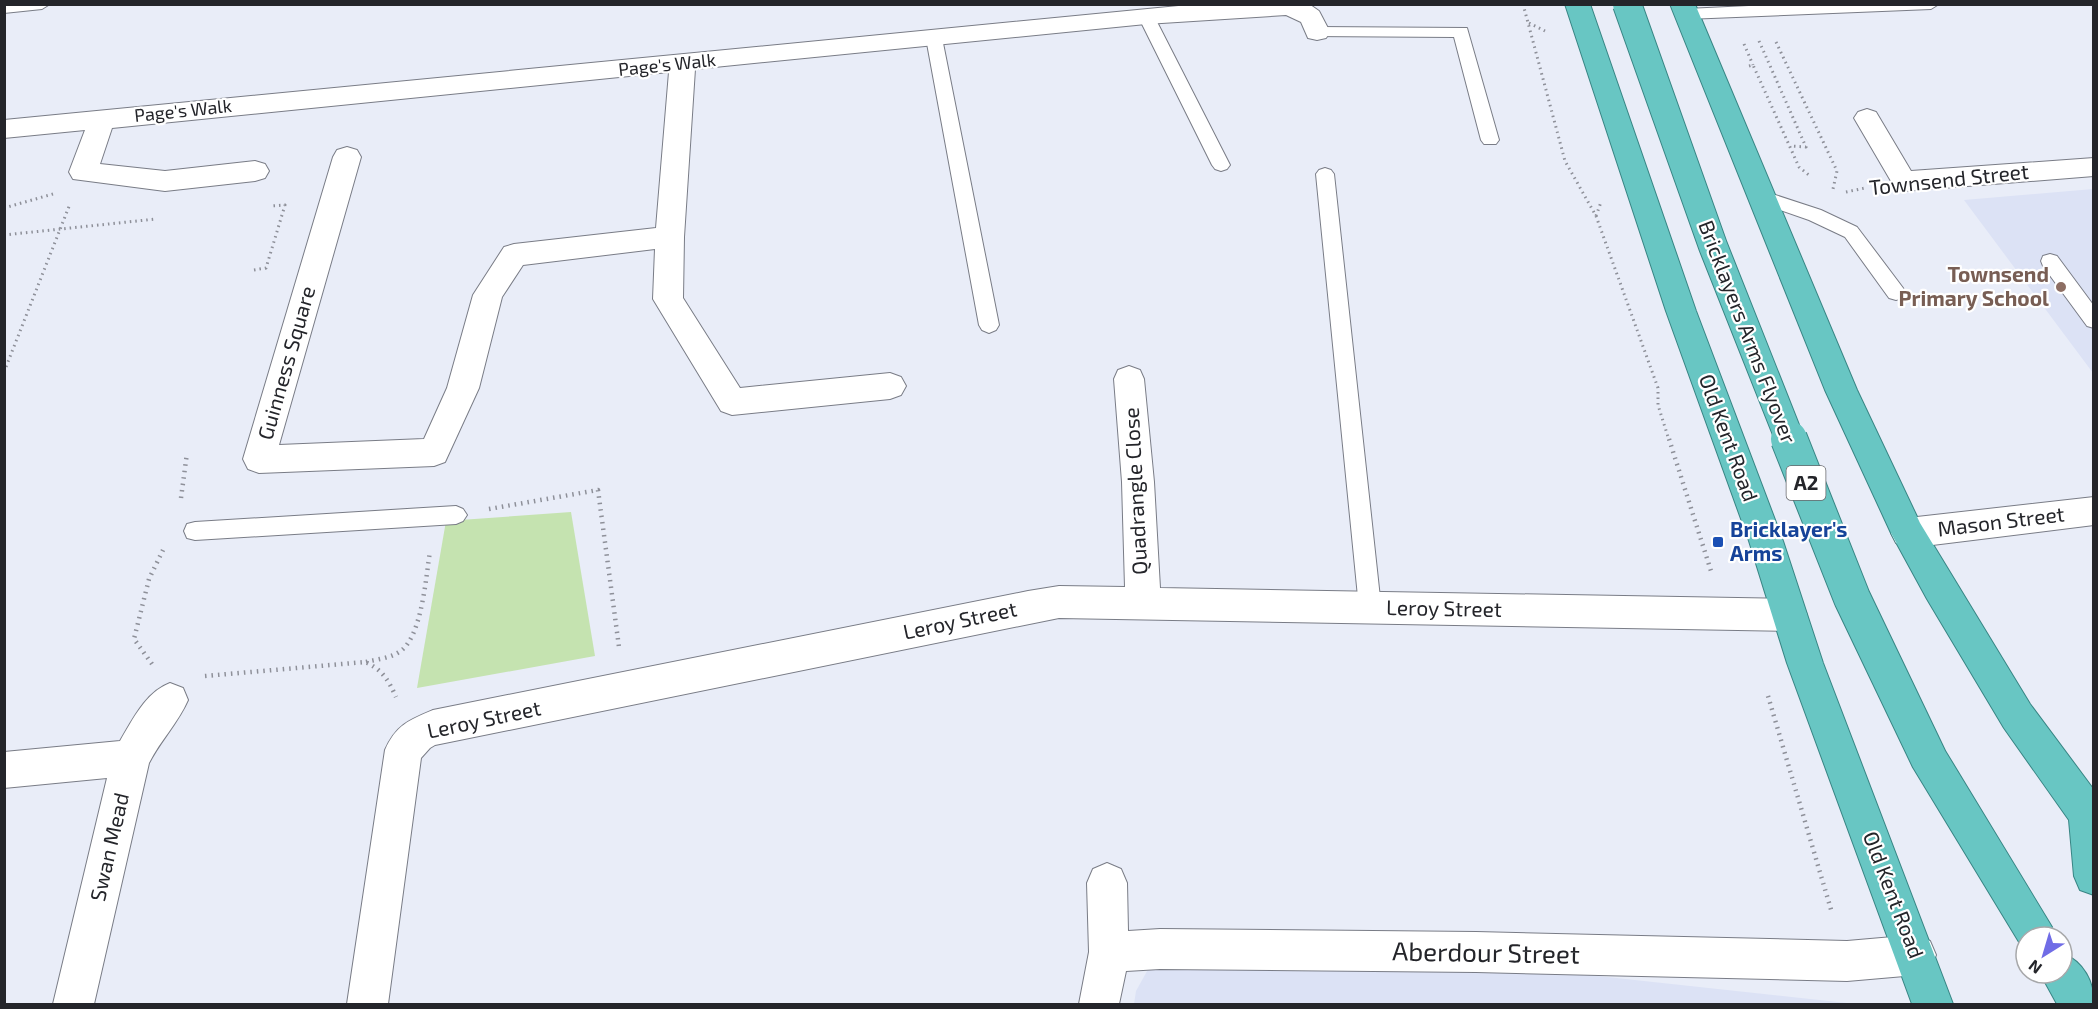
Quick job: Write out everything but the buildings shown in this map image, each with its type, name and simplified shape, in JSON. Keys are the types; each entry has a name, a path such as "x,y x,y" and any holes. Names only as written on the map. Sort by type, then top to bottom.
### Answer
{"highway":[{"name":"Old Kent Road","path":"1577,4 1681,311 1762,530 1805,663 1933,1005"},
{"name":"Bricklayers Arms Flyover","path":"1628,4 1713,246 1852,598 1929,759 2030,925"},
{"path":"1684,9 1840,390 1908,533 2017,716 2090,814 2094,876"},
{"path":"2068,985 2080,1005"}],"street":[{"name":"Page's Walk","path":"4,129 1146,16 1304,7 1316,24 1317,32"},
{"path":"683,63 670,237 668,299 732,402 890,386"},
{"path":"1867,118 1904,181"},
{"path":"102,119 80,180 165,181 255,171"},
{"name":"Guinness Square","path":"347,157 259,459 434,452 462,388 488,295 514,255 670,237"},
{"name":"Townsend Street","path":"1904,181 2094,167"},
{"name":"Quadrangle Close","path":"1129,380 1138,482 1143,603"},
{"name":"Mason Street","path":"1908,533 2094,511"},
{"name":"Leroy Street","path":"368,1005 404,750 417,735 433,728 1059,602 1790,615"},
{"name":"Swan Mead","path":"73,1005 131,758 147,729 164,684"},
{"path":"4,770 131,758"},
{"path":"1099,1005 1109,952 1107,883"},
{"name":"Aberdour Street","path":"1109,952 1160,949 1476,952 1846,961 1916,955"}],"lane":[{"path":"4,8 42,4"},
{"path":"1684,9 1931,4"},
{"path":"1146,16 1221,165"},
{"path":"1317,32 1461,32 1490,140"},
{"path":"934,38 989,326"},
{"path":"1325,174 1370,607"},
{"path":"1760,196 1815,215 1851,232 1896,294"},
{"path":"2050,261 2094,321"},
{"path":"195,531 447,516"}],"path":[{"path":"1523,4 1565,161 1596,216 1658,388 1658,405 1715,581"},
{"path":"1529,23 1545,30 1546,34"},
{"path":"1755,32 1806,147 1790,147"},
{"path":"1772,33 1837,171 1832,195 1815,215"},
{"path":"1742,37 1799,167"},
{"path":"1745,66 1753,65"},
{"path":"4,208 80,180"},
{"path":"4,372 80,180"},
{"name":"Townsend Street","path":"1832,195 1904,181"},
{"path":"254,270 266,268 285,205 267,207"},
{"path":"4,235 165,218"},
{"path":"179,509 187,453"},
{"path":"166,543 149,579 134,639 164,684 182,689 201,677 212,675 366,662 388,658 404,649 413,635 447,516 598,490 624,691"},
{"path":"366,662 378,666 388,678 417,735"},
{"path":"1766,689 1832,915"}],"shaded area":[{"name":"Townsend Primary School","path":"2093,189 2093,373 1964,200"},
{"path":"1151,964 1487,964 1856,1004 1134,1004 1136,991"}],"green space":[{"path":"571,512 595,656 417,688 446,521"}],"place":[{"name":"Townsend Primary School","path":"2061,287"},
{"name":"Bricklayer's Arms","path":"1718,542"}]}
